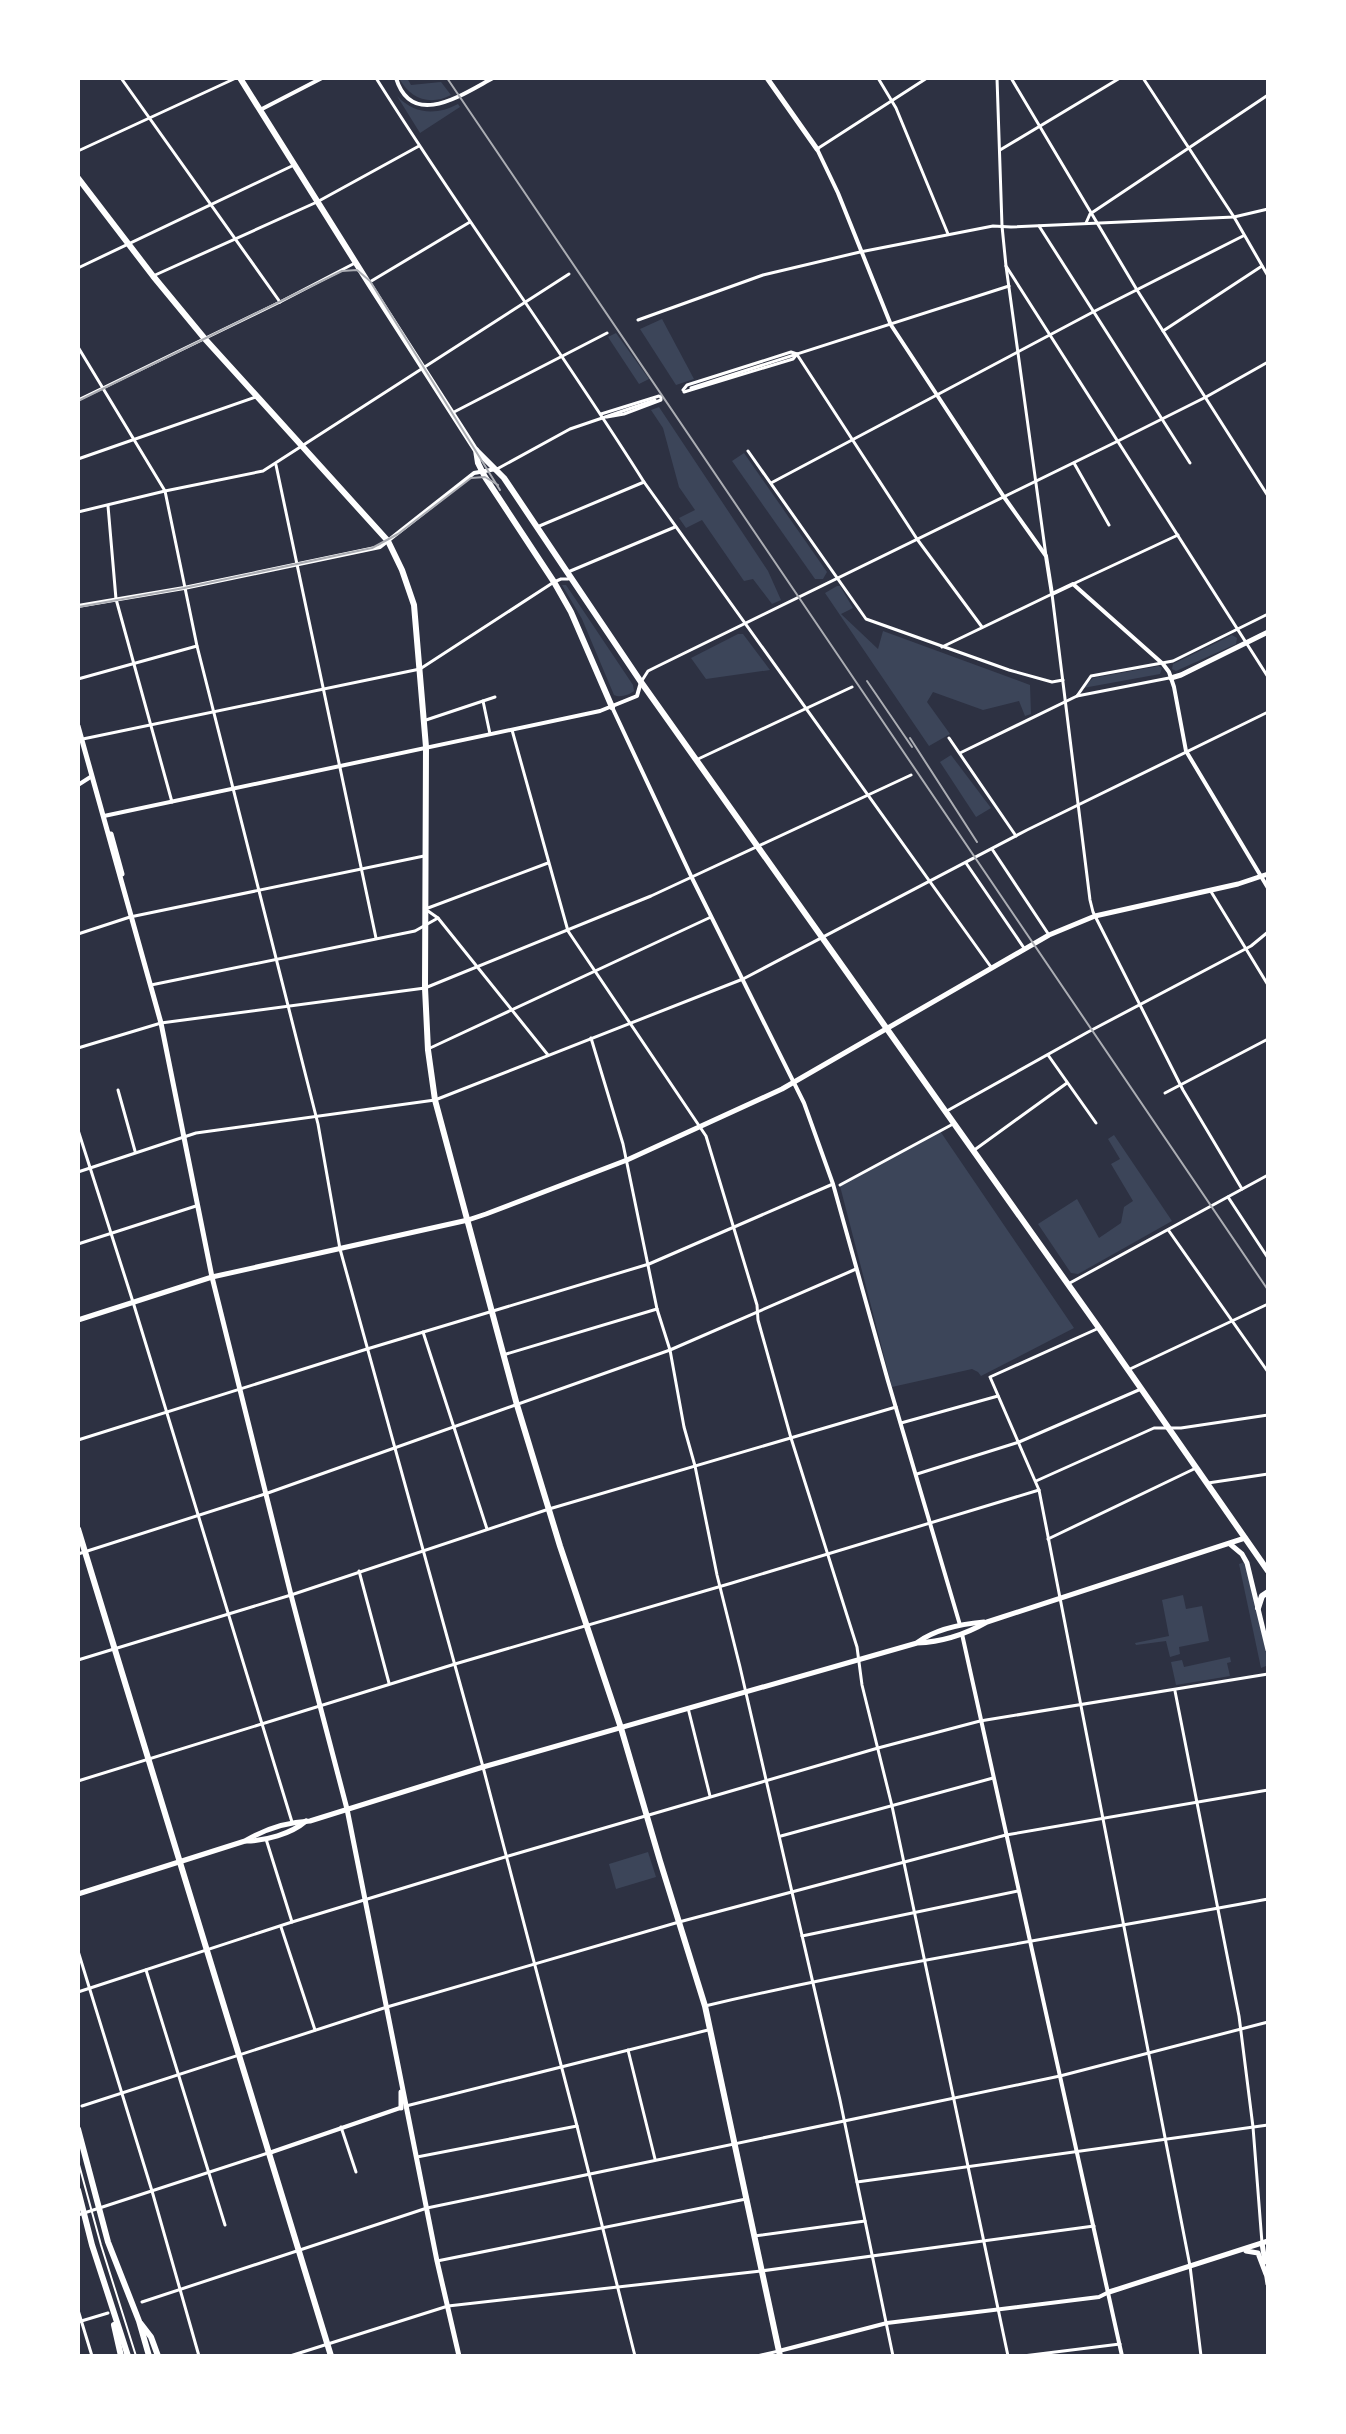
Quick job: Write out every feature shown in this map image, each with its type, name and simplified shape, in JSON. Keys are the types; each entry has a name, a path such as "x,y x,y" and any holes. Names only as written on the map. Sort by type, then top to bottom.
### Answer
{"main road":[{"path":"238,78 475,449 497,469 641,682 1268,1571"},
{"path":"768,80 817,149"},
{"path":"78,178 205,339 388,541 413,601 426,747 425,988 428,1050 435,1100 517,1405 621,1728 712,2029 780,2354"},
{"path":"475,449 482,472 571,612 612,707"},
{"path":"1171,678 1268,632"},
{"path":"78,726 117,854 130,914 161,1023 212,1277 347,1809 404,2107 459,2356"},
{"path":"78,1320 212,1277 468,1220 627,1160 795,1082 1048,935 1095,916 1268,874"},
{"path":"78,1529 81,1553 115,1648 331,2356"},
{"path":"245,1841 292,1822 306,1821 859,1659 962,1634 987,1622 1245,1538"},
{"path":"1230,1544 1247,1563 1268,1650"},
{"path":"1258,1608 1262,1596 1268,1592"},
{"path":"917,1643 929,1634 960,1625 987,1622"},
{"path":"78,1894 245,1841 269,1838 306,1821"},
{"path":"269,1838 292,1827 292,1822"},
{"path":"78,2129 108,2242 139,2321 149,2356"},
{"path":"78,2190 128,2356"},
{"path":"1109,2292 1265,2242 1268,2284"},
{"path":"1265,2263 1268,2251"},
{"path":"1234,2252 1258,2253 1266,2274"},
{"path":"102,2275 121,2356"},
{"path":"139,2321 151,2337 158,2356"}],"street":[{"path":"121,78 280,302"},
{"path":"78,151 238,78"},
{"path":"260,110 322,78"},
{"path":"376,78 675,527 991,967"},
{"path":"396,78 406,96 419,104 436,105 493,78"},
{"path":"768,80 778,78"},
{"path":"878,78 892,101 948,234"},
{"path":"927,78 817,149 891,325 1046,556"},
{"path":"997,78 1006,266 1052,594 1090,900 1095,916 1181,1085 1242,1189"},
{"path":"1011,78 1090,214 1268,495"},
{"path":"1000,150 1120,78"},
{"path":"1143,78 1234,217 1268,276"},
{"path":"1085,223 1090,214 1268,95"},
{"path":"153,276 317,202 419,146"},
{"path":"78,268 294,165"},
{"path":"638,320 763,275 948,234 1002,226 1234,217 1268,209"},
{"path":"368,283 470,222"},
{"path":"1039,226 1190,463"},
{"path":"771,483 1243,236"},
{"path":"78,400 355,263"},
{"path":"1006,266 1268,677"},
{"path":"1163,331 1262,266"},
{"path":"78,512 263,471 569,274"},
{"path":"691,388 1009,286"},
{"path":"452,413 607,333"},
{"path":"78,347 165,491 197,646 315,1116 340,1249 483,1767 635,2356"},
{"path":"797,354 793,359 690,391 684,392 683,389 735,369 791,352 797,354 917,539 982,627"},
{"path":"104,816 612,707 637,696 648,671 1074,463 1206,397 1268,362"},
{"path":"78,459 257,397"},
{"path":"78,606 184,588 380,547 474,473 497,469 602,415 661,397 661,400 648,406 611,417 602,415"},
{"path":"602,415 655,400"},
{"path":"748,451 866,619 1052,682 1063,680"},
{"path":"276,463 376,938"},
{"path":"1074,463 1109,525"},
{"path":"537,527 644,482"},
{"path":"108,505 116,599 172,802"},
{"path":"568,572 675,527"},
{"path":"942,647 1178,535"},
{"path":"80,740 420,669 554,582 565,578 572,580"},
{"path":"1073,584 1163,664 1171,678 1186,751 1268,888"},
{"path":"1077,696 1091,676 1163,664 1238,631 1268,614"},
{"path":"78,679 197,646"},
{"path":"960,753 1077,696 1171,678"},
{"path":"696,760 852,687"},
{"path":"424,720 495,697"},
{"path":"483,701 490,734"},
{"path":"612,707 711,917 795,1082 833,1184 960,1625 1122,2356"},
{"path":"78,1172 196,1133 435,1100 743,979 1016,836 1268,712"},
{"path":"512,730 568,931 706,1136 791,1438 857,1647 862,1685 892,1806 1008,2356"},
{"path":"949,738 1016,836"},
{"path":"78,1048 161,1023 425,988 692,878 911,775"},
{"path":"78,785 92,776"},
{"path":"990,850 1048,935"},
{"path":"78,934 130,914 424,856"},
{"path":"424,909 549,863"},
{"path":"966,863 1027,947"},
{"path":"1210,890 1268,985"},
{"path":"424,909 438,918 548,1055"},
{"path":"428,1050 711,917"},
{"path":"151,985 415,931 438,918"},
{"path":"945,1112 1245,949 1268,932"},
{"path":"591,1038 627,1160 657,1309 670,1350 720,1587 844,2120 893,2356"},
{"path":"1165,1093 1268,1039"},
{"path":"1048,1055 1096,1123"},
{"path":"973,1151 1067,1083"},
{"path":"118,1090 136,1153"},
{"path":"840,1185 953,1124"},
{"path":"78,1130 292,1822"},
{"path":"1067,1285 1268,1175"},
{"path":"78,1440 649,1264 833,1184"},
{"path":"1226,1198 1268,1258"},
{"path":"78,1244 199,1205"},
{"path":"1168,1229 1268,1372"},
{"path":"81,1553 265,1494 670,1350 856,1269"},
{"path":"1128,1370 1268,1304"},
{"path":"503,1355 657,1309"},
{"path":"1099,1328 990,1377 1039,1490 1190,2266 1201,2356"},
{"path":"423,1332 487,1529"},
{"path":"916,1475 1019,1442 1141,1389"},
{"path":"901,1423 998,1396"},
{"path":"78,1660 291,1595 549,1509 896,1407"},
{"path":"1035,1481 1154,1428 1181,1428 1268,1415"},
{"path":"1048,1539 1196,1468"},
{"path":"1207,1483 1268,1474"},
{"path":"78,1781 319,1705 1039,1490"},
{"path":"359,1571 390,1684"},
{"path":"78,1992 505,1857 878,1748 980,1721 1268,1674"},
{"path":"1175,1691 1241,2029 1265,2242"},
{"path":"688,1708 710,1796"},
{"path":"779,1836 993,1778"},
{"path":"82,2106 387,2007 679,1922 903,1862 1006,1835 1268,1790"},
{"path":"269,1838 292,1922"},
{"path":"802,1936 1019,1890"},
{"path":"705,2006 924,1961 1268,1899"},
{"path":"280,1926 315,2030"},
{"path":"78,1951 199,2356"},
{"path":"146,1970 225,2225"},
{"path":"142,2302 427,2208 1060,2076 1268,2022"},
{"path":"78,2215 404,2107 712,2029"},
{"path":"628,2050 655,2160"},
{"path":"857,2182 1268,2125"},
{"path":"417,2157 577,2126"},
{"path":"341,2127 356,2172"},
{"path":"437,2261 746,2199"},
{"path":"754,2236 865,2221"},
{"path":"290,2356 448,2306 761,2271 1094,2226"},
{"path":"757,2356 780,2354 887,2323 1099,2297 1109,2292"},
{"path":"78,2310 92,2356"},
{"path":"80,2322 108,2313"},
{"path":"1023,2356 1120,2344"}],"lane":[{"path":"78,2161 136,2356"}],"shaded area":[{"path":"399,78 407,78 411,85 441,82 451,95 436,100 421,98 409,91"},
{"path":"397,96 418,110 442,110 458,104 460,107 420,133"},
{"path":"662,319 694,379 676,385 640,329"},
{"path":"616,333 649,379 639,384 608,337"},
{"path":"659,407 768,571 781,600 772,604 753,579 744,581 702,520 686,528 679,518 695,510 679,487 663,428 651,410"},
{"path":"744,453 827,572 823,579 815,579 732,461"},
{"path":"562,585 566,585 634,691 622,696 614,695 582,619"},
{"path":"840,586 853,608 841,614 878,649 883,631 1030,685 1031,714 1025,716 1019,701 983,710 933,692 927,702 950,734 929,746 825,593"},
{"path":"743,634 770,670 706,679 691,658"},
{"path":"1232,635 1237,638 1236,644 1176,671 1172,669 1173,664"},
{"path":"1159,666 1162,668 1160,674 1083,688 1093,678"},
{"path":"951,755 991,808 976,817 940,762"},
{"path":"940,1131 1074,1328 981,1376 972,1369 892,1387 840,1186"},
{"path":"1114,1135 1172,1221 1078,1274 1071,1273 1038,1224 1077,1199 1099,1238 1121,1223 1124,1207 1133,1201 1111,1164 1120,1159 1108,1139"},
{"path":"1245,1562 1268,1660 1266,1666 1261,1668 1239,1564"},
{"path":"1183,1595 1186,1609 1202,1606 1209,1641 1179,1647 1180,1654 1170,1657 1166,1641 1136,1645 1169,1636 1162,1600"},
{"path":"1230,1657 1231,1662 1227,1663 1230,1676 1176,1685 1171,1662 1182,1660 1184,1667"},
{"path":"648,1852 656,1877 616,1889 609,1864"}],"tram line":[{"path":"78,401 342,271 357,270 370,281 500,490"},
{"path":"78,607 372,548 398,534 471,478 485,477 498,485"}],"railway":[{"path":"447,78 1268,1290"},
{"path":"867,681 912,747"},
{"path":"910,738 977,842"}]}
